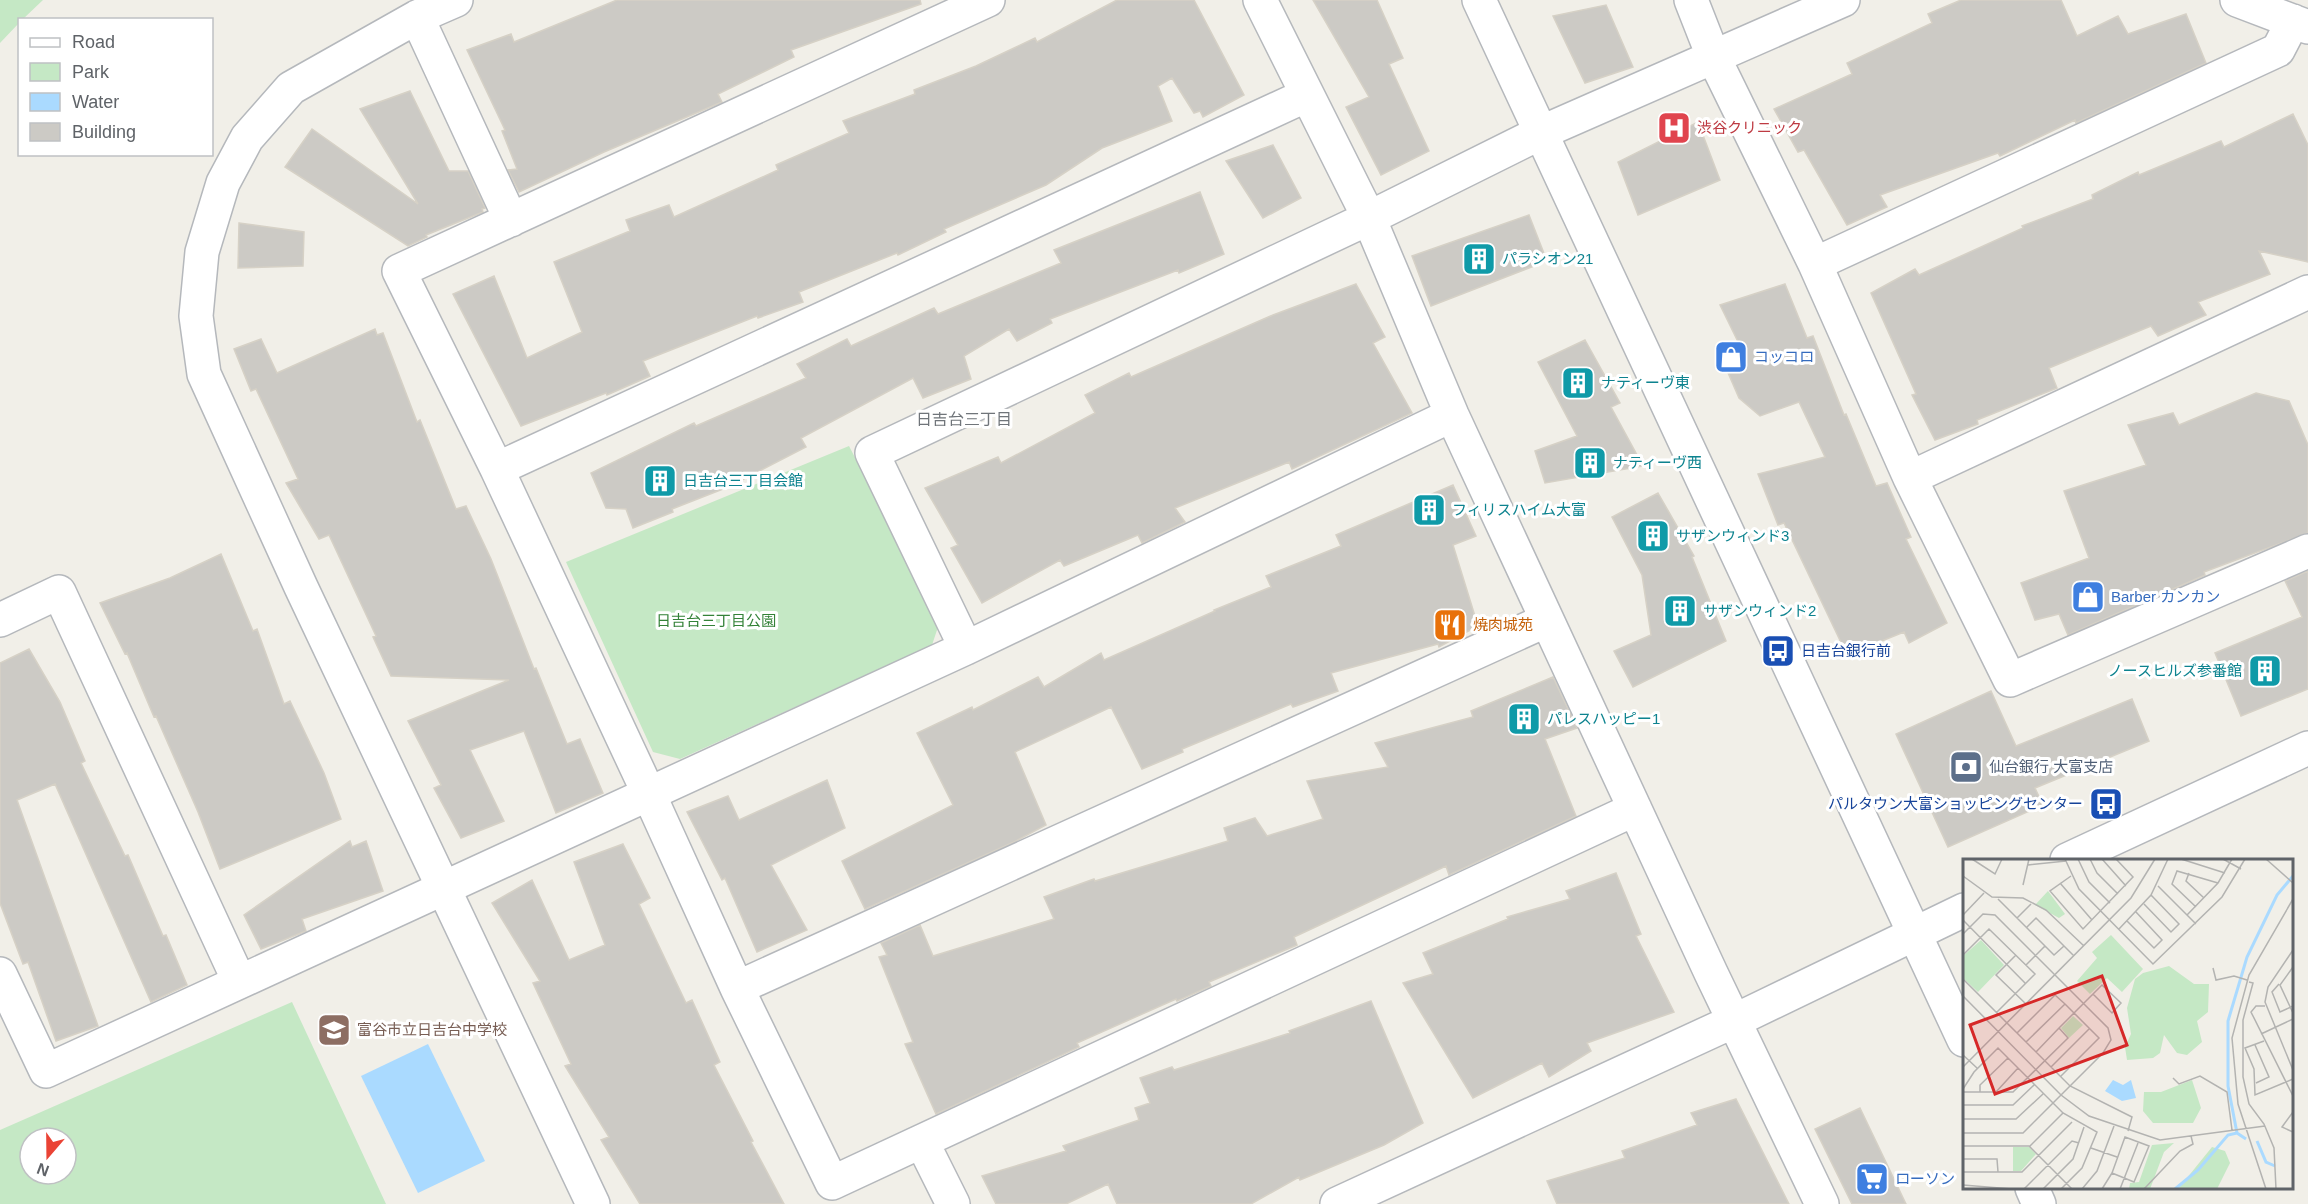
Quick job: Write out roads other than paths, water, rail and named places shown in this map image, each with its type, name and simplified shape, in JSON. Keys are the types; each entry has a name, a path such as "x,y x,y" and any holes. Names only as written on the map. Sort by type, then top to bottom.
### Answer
{"street":[{"path":"456,0 417,17 291,87 247,138 223,183 202,252 196,316 204,374 301,587 593,1204"},
{"path":"988,0 399,271 497,470 737,988 832,1183 1635,809"},
{"path":"1260,0 1369,218 1452,415 1734,1021 1822,1204"},
{"path":"1479,0 1963,1037"},
{"path":"1690,0 1713,56 1815,264 1910,478 2010,680 2308,551"},
{"path":"966,648 872,453 1369,218 1540,133 1843,0"},
{"path":"1815,264 2278,50 2300,24 2237,0"},
{"path":"417,17 510,220"},
{"path":"497,470 1307,94"},
{"path":"1910,478 2308,292"},
{"path":"0,974 46,1071 648,792 966,648 1452,415"},
{"path":"0,620 59,592 239,981"},
{"path":"737,988 1547,620"},
{"path":"2071,859 2308,748"},
{"path":"1336,1204 1734,1021 1963,911"},
{"path":"922,1143 953,1204"},
{"path":"2032,1189 2039,1204"}],"water":[{"path":"428,1044 485,1161 418,1193 361,1076"}],"place":[{"name":"渋谷クリニック","path":"1674,128"},
{"name":"パラシオン21","path":"1479,259"},
{"name":"コッコロ","path":"1731,357"},
{"name":"ナティーヴ東","path":"1578,383"},
{"name":"ナティーヴ西","path":"1590,463"},
{"name":"日吉台三丁目会館","path":"660,481"},
{"name":"フィリスハイム大富","path":"1429,510"},
{"name":"サザンウィンド3","path":"1653,536"},
{"name":"Barber カンカン","path":"2088,597"},
{"name":"サザンウィンド2","path":"1680,611"},
{"name":"焼肉城苑","path":"1450,625"},
{"name":"日吉台銀行前","path":"1778,651"},
{"name":"ノースヒルズ参番館","path":"2265,671"},
{"name":"パレスハッピー1","path":"1524,719"},
{"name":"仙台銀行 大富支店","path":"1966,767"},
{"name":"パルタウン大富ショッピングセンター","path":"2106,804"},
{"name":"富谷市立日吉台中学校","path":"334,1030"},
{"name":"ローソン","path":"1872,1179"}],"district":[{"name":"日吉台三丁目","path":"964,419"}],"park label":[{"name":"日吉台三丁目公園","path":"716,621"}]}
